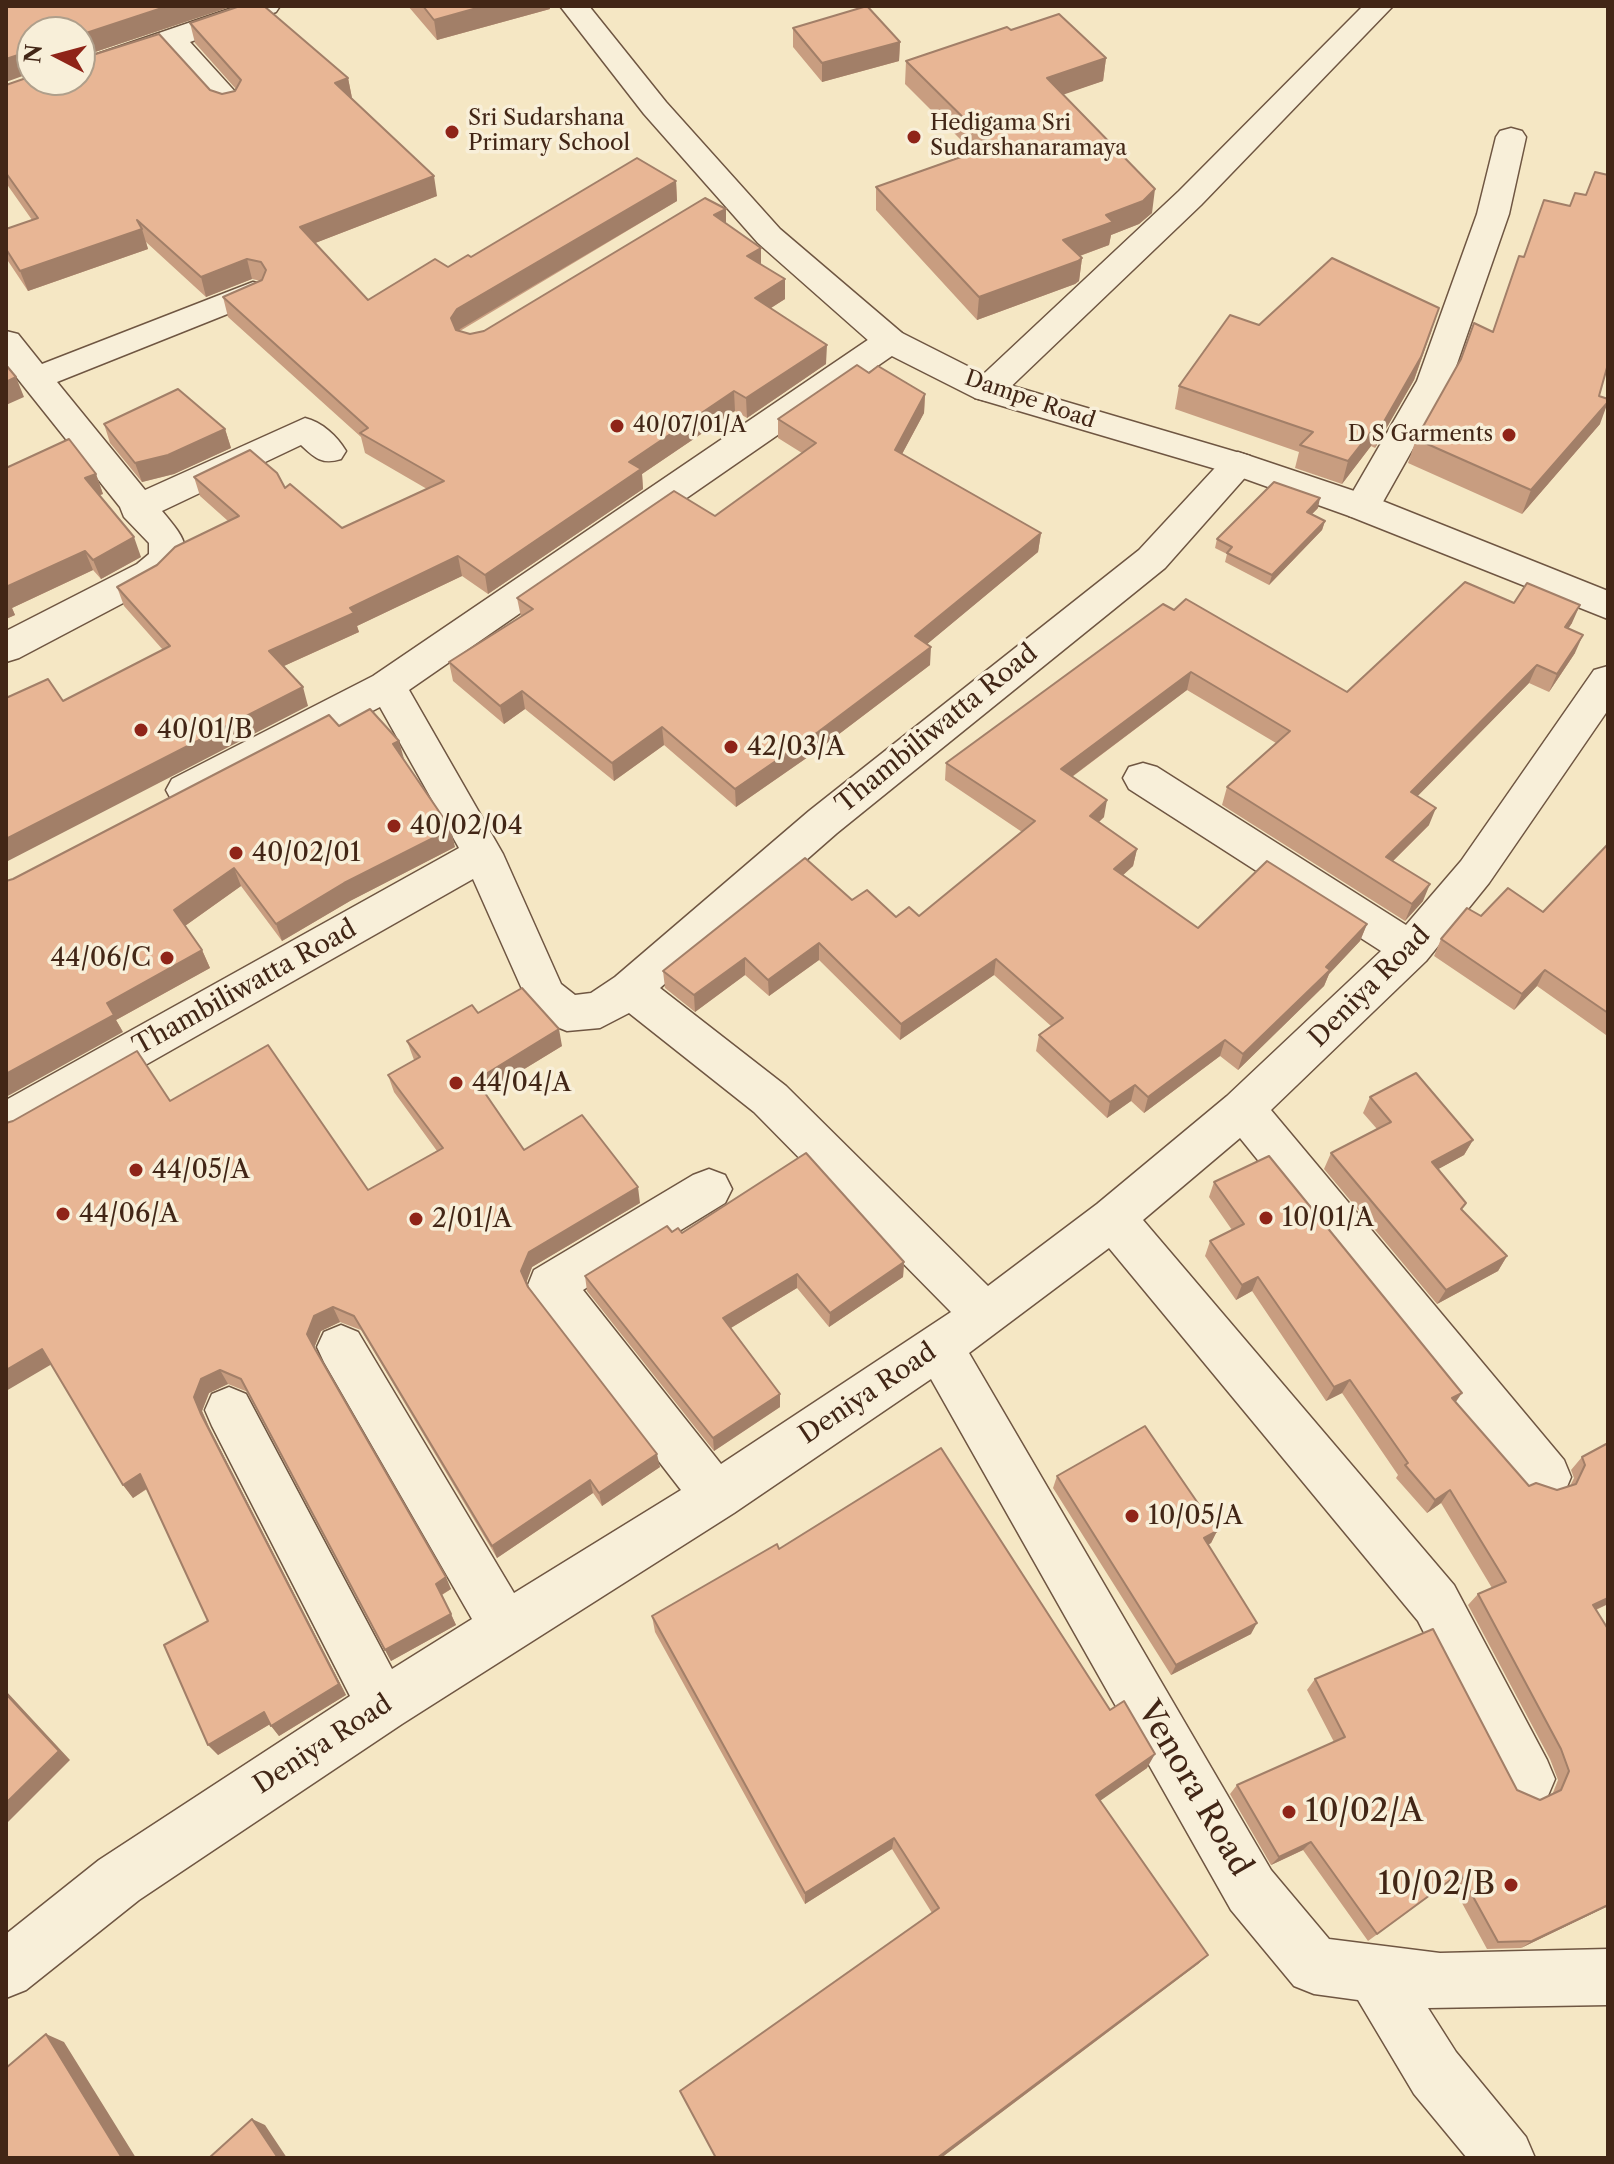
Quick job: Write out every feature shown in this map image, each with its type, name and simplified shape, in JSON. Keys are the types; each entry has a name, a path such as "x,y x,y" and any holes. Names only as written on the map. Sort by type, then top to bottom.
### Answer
{"street":[{"path":"96,65 266,6"},
{"name":"Dampe Road","path":"574,6 711,197 890,341 987,390 1238,464 1362,507 1608,606"},
{"path":"987,390 1190,198 1379,6"},
{"path":"171,39 228,102"},
{"path":"1362,507 1434,381 1493,214 1511,137"},
{"path":"37,378 253,292"},
{"path":"158,804 387,686 890,341"},
{"path":"6,342 37,378 66,441 167,541 167,558 150,573 6,648"},
{"path":"137,508 305,429 329,451"},
{"name":"Thambiliwatta Road","path":"387,686 483,854 545,995 567,1013 600,1010 630,989 823,822 1152,559 1238,464"},
{"name":"Deniya Road","path":"6,1970 119,1880 383,1705 716,1496 986,1315 1113,1218 1243,1109 1411,949 1475,872 1608,680"},
{"path":"1143,778 1411,949"},
{"name":"Thambiliwatta Road","path":"6,1122 483,854"},
{"path":"630,989 770,1099 986,1315"},
{"path":"1243,1109 1546,1477"},
{"path":"709,1189 551,1285 716,1496"},
{"path":"1113,1218 1436,1603 1528,1779"},
{"path":"341,1347 506,1628"},
{"name":"Venora Road","path":"939,1347 1251,1890 1314,1966 1440,1981 1608,1977"},
{"path":"229,1410 383,1705"},
{"path":"1373,1971 1435,2073 1505,2158"}],"building":[{"path":"6,6 168,6 96,30 96,16 16,16 16,56 6,59"},
{"path":"240,6 264,6 348,78 335,83 434,176 300,227 368,300 435,259 448,267 468,255 471,257 637,158 676,181 457,309 451,318 456,330 470,334 484,331 705,198 726,209 714,215 761,248 747,256 785,279 755,298 827,345 746,398 734,391 629,462 641,469 485,575 458,556 350,608 354,613 269,651 303,687 6,839 6,698 48,679 63,701 170,646 117,587 157,565 175,547 239,516 194,477 250,450 277,473 285,488 290,484 342,528 444,481 360,433 368,428 223,297 262,280 266,270 261,262 247,259 201,277 137,220 142,229 20,271 6,249 6,229 38,218 6,173 6,85 16,82 16,96 96,96 96,54 159,34 210,90 222,94 235,91 241,80 190,23"},
{"path":"423,6 484,6 434,20"},
{"path":"867,6 900,42 822,63 793,28"},
{"path":"1059,14 1106,58 1047,78 1155,189 1143,201 1106,215 1113,222 1063,240 1082,258 1078,261 979,297 876,187 992,146 906,61 1007,27 1011,30"},
{"path":"1595,172 1608,175 1608,364 1599,396 1608,399 1608,402 1531,490 1416,439 1461,359 1474,323 1493,332 1519,256 1524,257 1544,200 1570,206 1575,193 1586,195"},
{"path":"1332,258 1439,308 1421,357 1382,425 1378,423 1348,461 1300,445 1313,432 1179,386 1230,315 1259,325"},
{"path":"6,365 16,377 6,382"},
{"path":"857,365 869,373 878,366 925,394 895,450 1041,533 915,636 931,647 818,732 735,789 662,727 612,763 522,691 500,706 449,662 533,609 517,598 674,491 715,516 816,443 778,419"},
{"path":"178,389 225,429 168,455 135,463 104,424"},
{"path":"69,439 96,474 85,478 134,537 93,560 85,551 6,587 6,468"},
{"path":"1274,482 1320,498 1307,512 1325,521 1272,575 1227,553 1232,547 1217,539"},
{"path":"1465,582 1514,603 1527,583 1580,605 1565,627 1583,635 1557,674 1537,665 1411,792 1436,808 1386,857 1430,884 1412,904 1227,787 1290,731 1191,672 1061,769 1107,800 1090,816 1137,849 1114,869 1198,928 1267,861 1367,924 1326,967 1330,970 1243,1054 1225,1040 1148,1097 1135,1085 1110,1102 1039,1035 1063,1018 996,959 901,1024 819,943 768,980 745,958 694,995 663,971 805,858 852,900 867,890 896,917 909,907 919,916 1035,821 946,763 1163,604 1174,610 1186,599 1347,692"},
{"path":"370,709 399,741 393,744 451,829 344,883 276,924 234,868 174,910 202,950 107,1003 114,1015 6,1074 6,881 329,715 339,726"},
{"path":"1608,844 1608,1013 1545,970 1522,994 1441,939 1467,908 1481,916 1508,888 1543,912"},
{"path":"522,988 559,1029 476,1080 524,1150 582,1115 638,1187 529,1252 521,1271 528,1287 657,1454 599,1493 590,1480 492,1546 354,1316 333,1307 314,1316 307,1334 446,1577 436,1584 451,1614 385,1650 241,1379 220,1370 201,1379 194,1397 201,1414 339,1684 271,1726 264,1712 208,1745 164,1645 208,1621 140,1474 123,1485 42,1349 6,1370 6,1123 137,1051 170,1101 268,1045 368,1190 443,1148 388,1075 420,1057 407,1041 472,1005 478,1013"},
{"path":"1416,1073 1473,1140 1432,1162 1466,1203 1461,1209 1507,1256 1446,1290 1331,1153 1391,1122 1370,1097"},
{"path":"806,1153 904,1262 830,1313 797,1274 723,1318 780,1394 713,1438 585,1276 667,1226 672,1232 678,1228 682,1233"},
{"path":"1269,1156 1462,1393 1452,1398 1529,1486 1536,1483 1557,1490 1576,1484 1585,1465 1582,1457 1608,1443 1608,1598 1593,1605 1608,1629 1608,1905 1532,1941 1498,1942 1460,1873 1377,1934 1311,1842 1279,1857 1237,1785 1345,1737 1315,1679 1433,1629 1517,1790 1540,1800 1561,1790 1569,1771 1561,1749 1478,1594 1506,1582 1450,1490 1435,1500 1405,1465 1408,1463 1350,1380 1334,1387 1258,1277 1242,1285 1210,1241 1244,1224 1214,1182"},
{"path":"1145,1426 1217,1531 1204,1538 1257,1623 1176,1665 1057,1476"},
{"path":"941,1448 1110,1710 1124,1701 1155,1754 1096,1795 1208,1955 937,2158 716,2158 680,2091 939,1908 894,1838 805,1893 652,1616 777,1544 779,1549"},
{"path":"6,1694 59,1751 6,1803"},
{"path":"46,2034 122,2158 6,2158 6,2068"},
{"path":"252,2119 278,2158 209,2158"}],"place":[{"name":"Sri Sudarshana Primary School","path":"452,132"},
{"name":"Hedigama Sri Sudarshanaramaya","path":"914,137"},
{"name":"40/07/01/A","path":"617,426"},
{"name":"D S Garments","path":"1509,435"},
{"name":"40/01/B","path":"141,730"},
{"name":"42/03/A","path":"731,747"},
{"name":"40/02/04","path":"394,826"},
{"name":"40/02/01","path":"236,853"},
{"name":"44/06/C","path":"167,958"},
{"name":"44/04/A","path":"456,1083"},
{"name":"44/05/A","path":"136,1170"},
{"name":"44/06/A","path":"63,1214"},
{"name":"10/01/A","path":"1266,1218"},
{"name":"2/01/A","path":"416,1219"},
{"name":"10/05/A","path":"1132,1516"},
{"name":"10/02/A","path":"1289,1812"},
{"name":"10/02/B","path":"1511,1885"}]}
